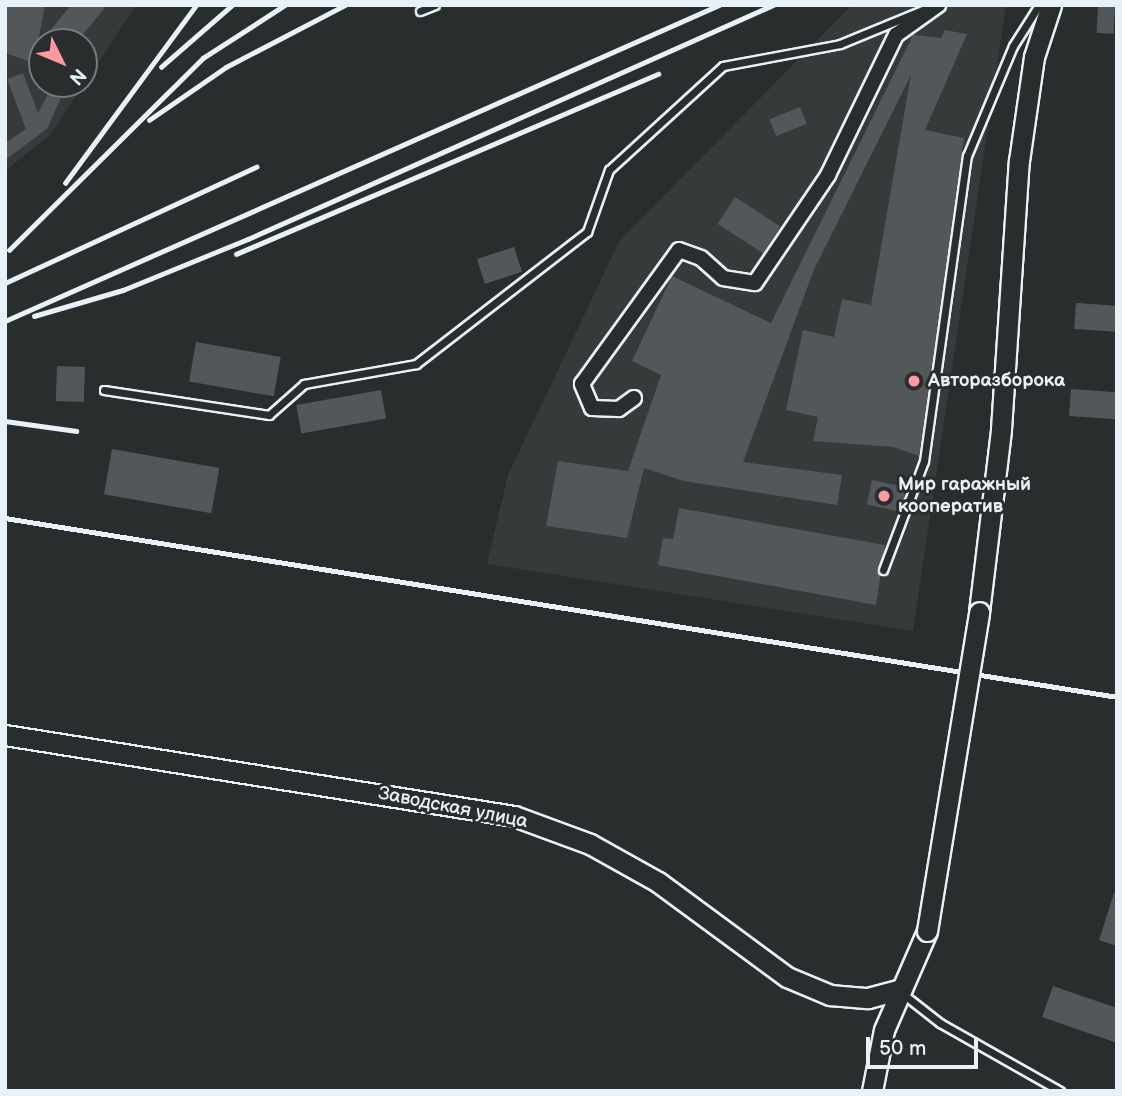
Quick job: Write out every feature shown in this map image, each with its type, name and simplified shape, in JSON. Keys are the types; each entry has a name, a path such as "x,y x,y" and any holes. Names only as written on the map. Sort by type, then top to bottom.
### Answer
{"main road":[{"path":"872,1091 898,990 923,952 927,931 979,612 1001,429 1019,161 1034,57 1051,5"},
{"name":"Заводская улица","path":"5,735 514,816 590,844 658,883 787,977 830,995 868,998 898,990"}],"street":[{"path":"634,398 619,409 593,408 582,384 679,250 701,258 723,278 755,284 828,175 896,36 937,6"}],"lane":[{"path":"420,11 435,5"},
{"path":"883,570 923,461 967,156 1013,46 1039,5"},
{"path":"104,390 269,415 304,384 416,364 587,232 609,170 723,66 840,44 937,6"},
{"path":"898,990 940,1023 1060,1091"}],"shaded area":[{"path":"5,5 136,5 98,63 98,28 28,28 28,98 75,98 50,135 5,171"},
{"name":"Мир гаражный кооператив","path":"852,5 1006,5 913,631 487,564 508,475 620,240"}],"building":[{"path":"5,5 45,5 41,28 28,28 28,61 5,53"},
{"path":"71,5 107,5 88,28 52,28"},
{"path":"1098,5 1115,6 1114,34 1097,33"},
{"path":"945,30 967,34 925,130 964,138 919,456 893,447 813,441 818,417 786,410 803,330 834,337 842,299 871,305 911,75 813,272 743,462 842,475 837,505 684,481 644,468 627,538 546,526 558,461 628,471 661,375 632,361 672,276 771,323 913,35 941,38"},
{"path":"23,73 28,86 28,98 32,98 38,113 46,98 61,98 47,129 5,160 5,143 26,129 7,79"},
{"path":"800,107 807,124 776,136 769,119"},
{"path":"735,197 780,226 763,253 718,224"},
{"path":"514,247 522,272 485,284 477,259"},
{"path":"1076,303 1117,306 1115,332 1074,329"},
{"path":"196,342 281,357 274,396 189,381"},
{"path":"57,366 85,367 84,402 56,401"},
{"path":"1071,389 1117,392 1115,419 1069,416"},
{"path":"381,390 386,419 301,433 296,405"},
{"path":"112,449 219,468 211,513 104,494"},
{"path":"872,480 906,487 901,512 867,504"},
{"path":"679,508 885,545 876,605 658,565 663,538 673,539"},
{"path":"1114,893 1117,894 1117,946 1099,940"},
{"path":"1053,986 1117,1008 1117,1043 1042,1017"}],"railway":[{"path":"65,183 196,5"},
{"path":"161,67 232,5"},
{"path":"9,250 203,58 285,5"},
{"path":"149,120 226,67 345,5"},
{"path":"5,321 719,5"},
{"path":"34,316 123,290 248,239 773,5"},
{"path":"236,254 658,74"},
{"path":"5,283 256,167"},
{"path":"5,421 76,431"},
{"path":"5,518 1117,697"}],"place":[{"name":"Авторазборока","path":"914,381"},
{"name":"Мир гаражный кооператив","path":"884,496"}]}
